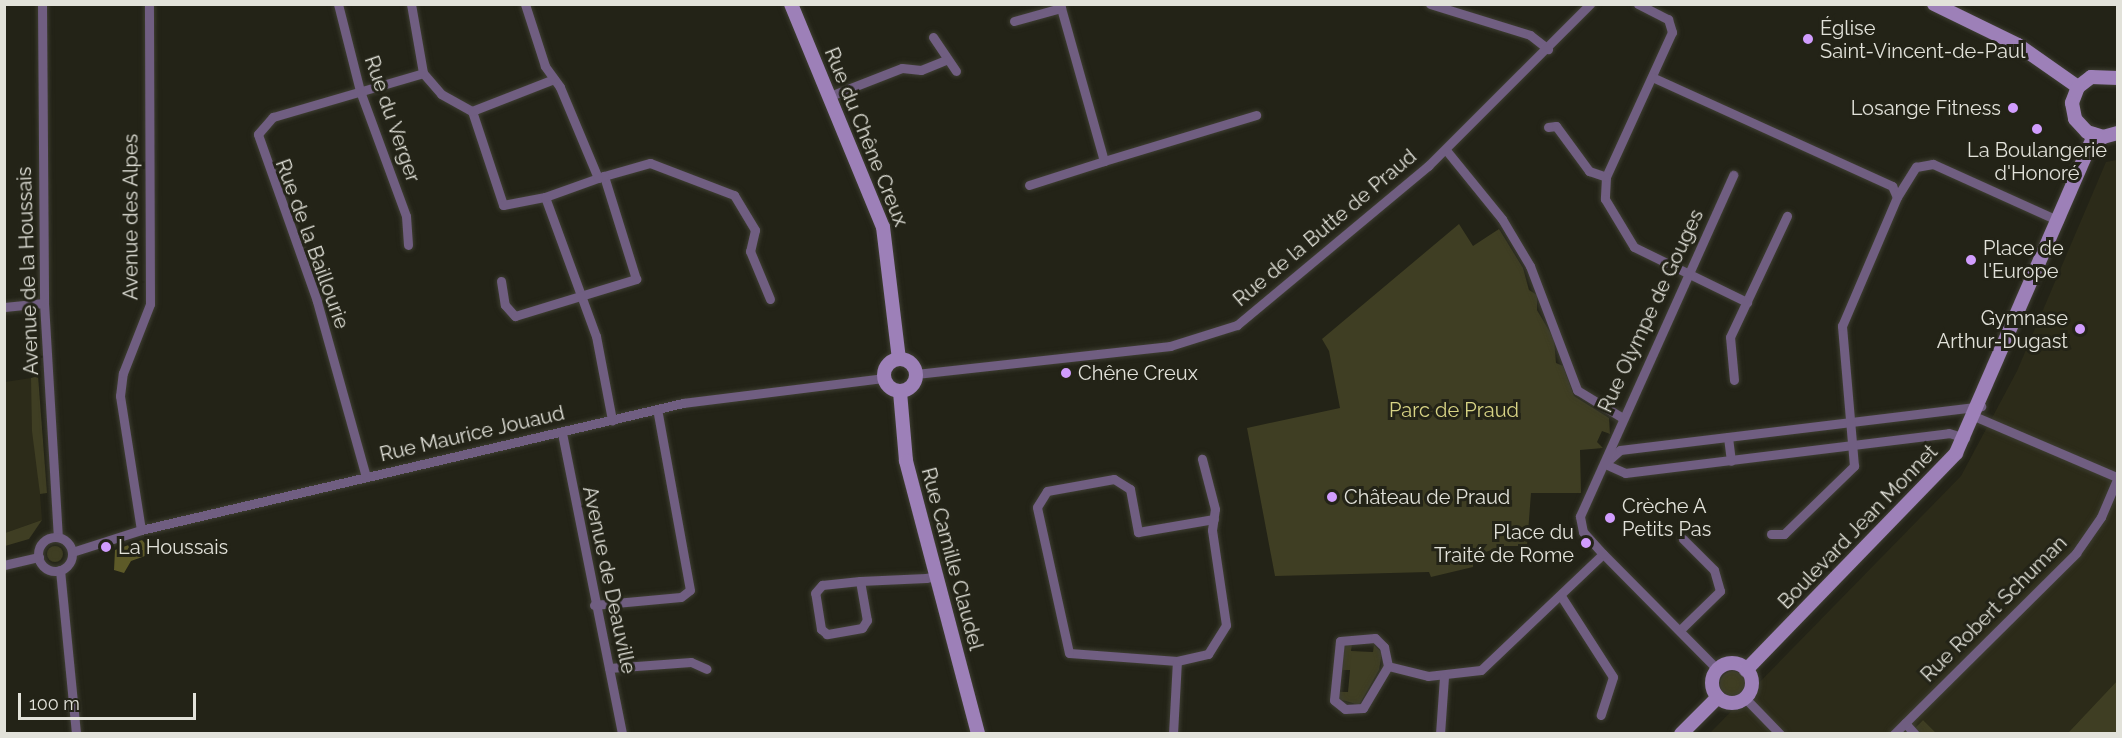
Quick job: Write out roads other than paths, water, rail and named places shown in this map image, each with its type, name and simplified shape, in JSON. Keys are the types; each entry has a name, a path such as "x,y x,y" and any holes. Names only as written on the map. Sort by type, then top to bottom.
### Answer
{"street":[{"name":"Avenue de la Houssais","path":"42,4 44,303 58,537"},
{"name":"Avenue des Alpes","path":"141,530 120,396 123,373 150,304 149,4"},
{"name":"Rue du Verger","path":"338,4 360,91 406,216 408,245"},
{"path":"411,4 423,73 441,94 472,111 504,205 546,197 601,177 650,163 734,195 755,230 750,250 770,299"},
{"path":"501,281 505,305 515,316 636,279 601,177 554,79 525,4"},
{"name":"Rue du Chêne Creux","path":"791,4 884,227 899,359"},
{"path":"1430,4 1503,25 1548,49"},
{"name":"Rue de la Butte de Praud","path":"916,374 1170,346 1219,334 1259,309 1446,150 1590,4"},
{"path":"1638,4 1672,25 1652,77 1606,177 1605,199 1634,247 1747,302"},
{"path":"1934,4 2023,48 2078,87"},
{"path":"1014,21 1060,6 1104,161"},
{"path":"933,37 946,60 956,71"},
{"path":"830,96 902,68 921,70 946,60"},
{"path":"360,91 423,73"},
{"path":"2117,76 2099,75 2078,87 2072,103 2075,119 2094,135 2118,133"},
{"path":"1652,77 1892,186 1896,197"},
{"path":"472,111 554,79"},
{"name":"Rue de la Baillourie","path":"360,91 273,117 257,138 317,301 366,477"},
{"path":"1029,185 1256,115"},
{"path":"1548,127 1556,126 1589,171 1606,177"},
{"name":"Boulevard Jean Monnet","path":"1746,669 1942,474 1965,438 1978,412 2094,135"},
{"path":"1446,150 1502,219 1530,266 1577,390 1621,417"},
{"path":"1771,534 1784,534 1854,466 1842,326 1896,197 1916,167 1929,162 2059,221"},
{"name":"Rue Olympe de Gouges","path":"1717,669 1583,532 1580,516 1605,464 1621,417 1733,175"},
{"path":"546,197 580,298 596,336 612,420"},
{"path":"1734,380 1730,337 1787,216"},
{"path":"4,306 44,303"},
{"path":"899,359 911,363 916,374 911,387 900,392 884,378 888,365 899,359"},
{"name":"Rue Maurice Jouaud","path":"72,552 141,530 657,409 884,378"},
{"name":"Rue Camille Claudel","path":"900,392 906,461 978,734"},
{"path":"594,605 681,597 690,590 657,409"},
{"path":"1965,438 1949,433 1625,473 1605,464 1620,450 1849,421 1978,412"},
{"name":"Rue Robert Schuman","path":"1894,734 2076,553 2101,517 2117,477 1978,412"},
{"name":"Avenue de Deauville","path":"562,433 594,605 622,734"},
{"path":"1728,437 1731,461"},
{"path":"1202,459 1214,519 1225,633 1208,654 1177,661 1069,654 1037,507 1047,491 1114,479 1130,489 1138,532 1214,519"},
{"path":"60,570 48,569 39,557 42,543 58,537 72,552 60,570 76,734"},
{"path":"1680,630 1720,591 1714,570 1683,539"},
{"path":"1388,666 1444,677 1490,665 1603,554"},
{"path":"4,565 39,557"},
{"path":"860,581 867,620 862,628 827,634 820,629 815,593 822,585 860,581 936,576"},
{"path":"1561,596 1613,677 1601,715"},
{"path":"1375,638 1384,647 1388,666 1363,708 1345,709 1335,700 1340,641 1375,638"},
{"path":"1173,734 1177,661"},
{"path":"609,668 691,662 706,669"},
{"path":"1730,663 1746,669 1751,683 1745,698 1731,703 1718,697 1712,683 1717,669 1730,663"},
{"path":"1440,734 1444,677"},
{"path":"1681,734 1718,697"},
{"path":"1745,698 1780,734"},
{"path":"1905,723 1915,734"}],"place":[{"name":"Église Saint-Vincent-de-Paul","path":"1808,39"},
{"name":"Losange Fitness","path":"2013,108"},
{"name":"La Boulangerie d'Honoré","path":"2037,129"},
{"name":"Place de l'Europe","path":"1971,260"},
{"name":"Gymnase Arthur-Dugast","path":"2080,329"},
{"name":"Chêne Creux","path":"1066,373"},
{"name":"Château de Praud","path":"1332,497"},
{"name":"Crèche A Petits Pas","path":"1610,518"},
{"name":"Place du Traité de Rome","path":"1586,543"},
{"name":"La Houssais","path":"106,547"}],"park label":[{"name":"Parc de Praud","path":"1454,410"}]}
